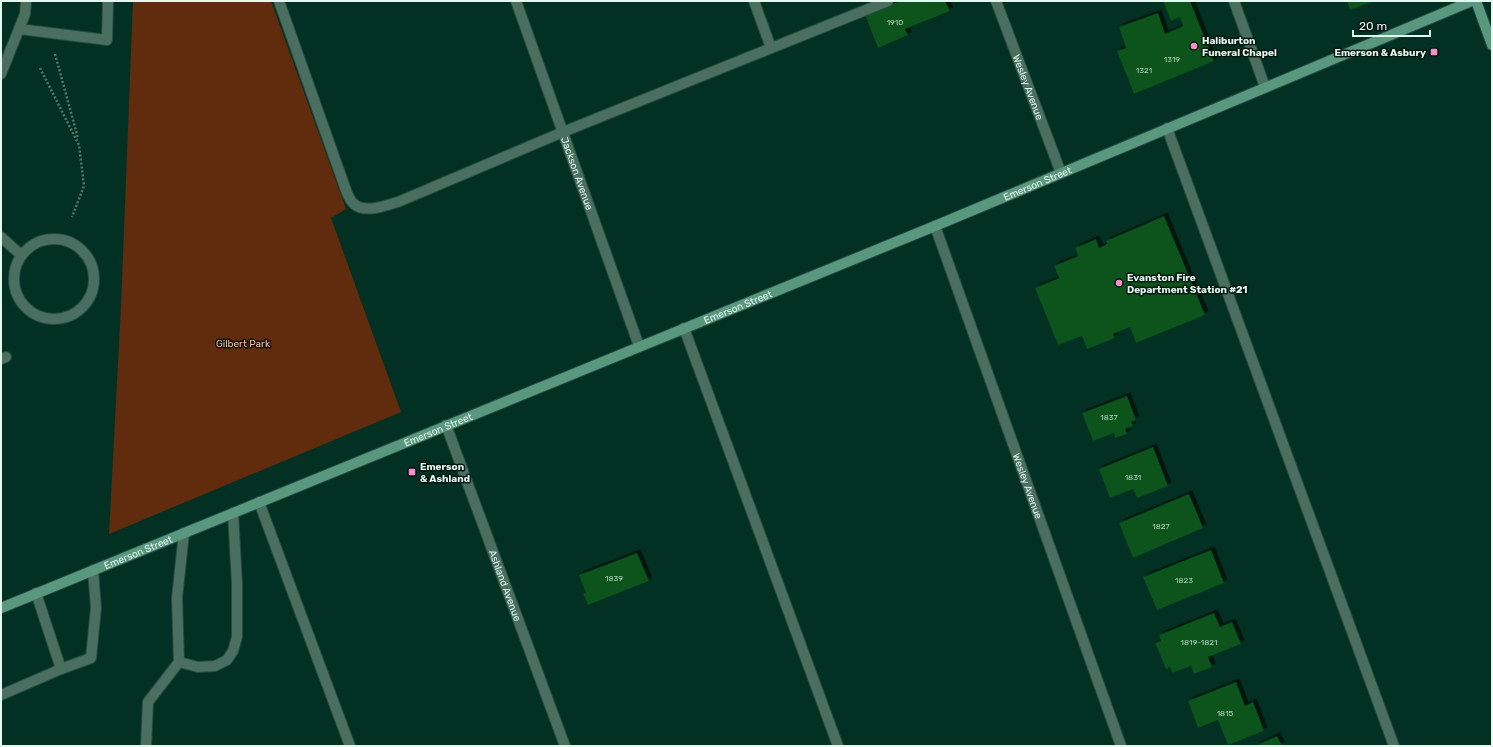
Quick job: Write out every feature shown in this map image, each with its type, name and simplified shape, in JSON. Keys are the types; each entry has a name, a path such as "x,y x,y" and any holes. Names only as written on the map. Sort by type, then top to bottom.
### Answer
{"main road":[{"name":"Emerson Street","path":"1,608 935,226 1472,1"},
{"path":"1476,1 1492,45"}],"street":[{"path":"1,74 25,14 26,1"},
{"path":"19,29 107,40 108,1"},
{"path":"279,1 347,193 354,204 360,208 371,209 398,202 563,132 888,1"},
{"name":"Jackson Avenue","path":"516,1 639,346"},
{"path":"754,1 771,48"},
{"name":"Wesley Avenue","path":"996,1 1061,173"},
{"path":"1234,1 1265,87"},
{"path":"1167,128 1394,746"},
{"name":"Wesley Avenue","path":"935,226 1121,746"},
{"path":"1,237 21,255"},
{"path":"54,238 67,240 78,246 87,255 93,266 94,272 95,279 93,291 87,303 78,312 67,318 54,320 42,318 30,312 21,303 16,292 13,279 15,266 21,255 30,246 42,240 54,238"},
{"path":"684,328 838,746"},
{"name":"Ashland Avenue","path":"446,425 565,746"},
{"path":"260,502 350,746"},
{"path":"179,662 198,667 215,666 227,660 233,651 237,637 237,596 233,513"},
{"path":"146,746 148,702 179,662 177,598 184,533"},
{"path":"1,695 61,668 91,658 96,608 93,570"},
{"path":"36,594 61,668"}],"path":[{"path":"54,54 79,145 84,186 72,216"},
{"path":"40,68 79,145"}],"green space":[{"name":"Gilbert Park","path":"133,1 271,1 346,209 331,218 401,412 109,534 121,306"}],"building":[{"path":"900,1 945,1 950,11 905,29 908,35 878,48 865,15"},
{"path":"1163,1 1190,1 1214,61 1134,94 1117,51 1126,48 1119,27 1158,13 1165,34 1183,26 1180,17 1171,21"},
{"path":"1347,1 1374,1 1350,10"},
{"name":"Evanston Fire Department Station #21","path":"1164,216 1205,315 1136,343 1130,327 1113,334 1115,338 1087,349 1082,336 1058,345 1035,288 1059,278 1054,266 1078,256 1075,248 1096,239 1099,248 1107,244 1106,241"},
{"path":"1127,396 1136,420 1131,422 1133,426 1125,429 1127,434 1115,438 1114,433 1093,441 1082,413"},
{"path":"1153,447 1168,486 1137,498 1133,489 1110,498 1099,469"},
{"path":"1189,494 1203,528 1133,558 1119,523"},
{"path":"1211,550 1224,583 1157,610 1143,577"},
{"path":"637,553 649,581 588,605 583,594 586,593 579,575"},
{"path":"1214,613 1220,627 1232,622 1241,644 1208,657 1212,667 1194,674 1191,666 1172,673 1170,667 1166,669 1155,643 1161,641 1159,635"},
{"path":"1236,682 1245,706 1253,702 1264,731 1228,745 1218,720 1198,728 1188,701"},
{"path":"1277,736 1282,746 1255,746"}],"place":[{"name":"Haliburton Funeral Chapel","path":"1194,46"},
{"name":"Emerson & Asbury","path":"1434,52"},
{"name":"Evanston Fire Department Station #21","path":"1119,283"},
{"name":"Emerson & Ashland","path":"412,472"}]}
